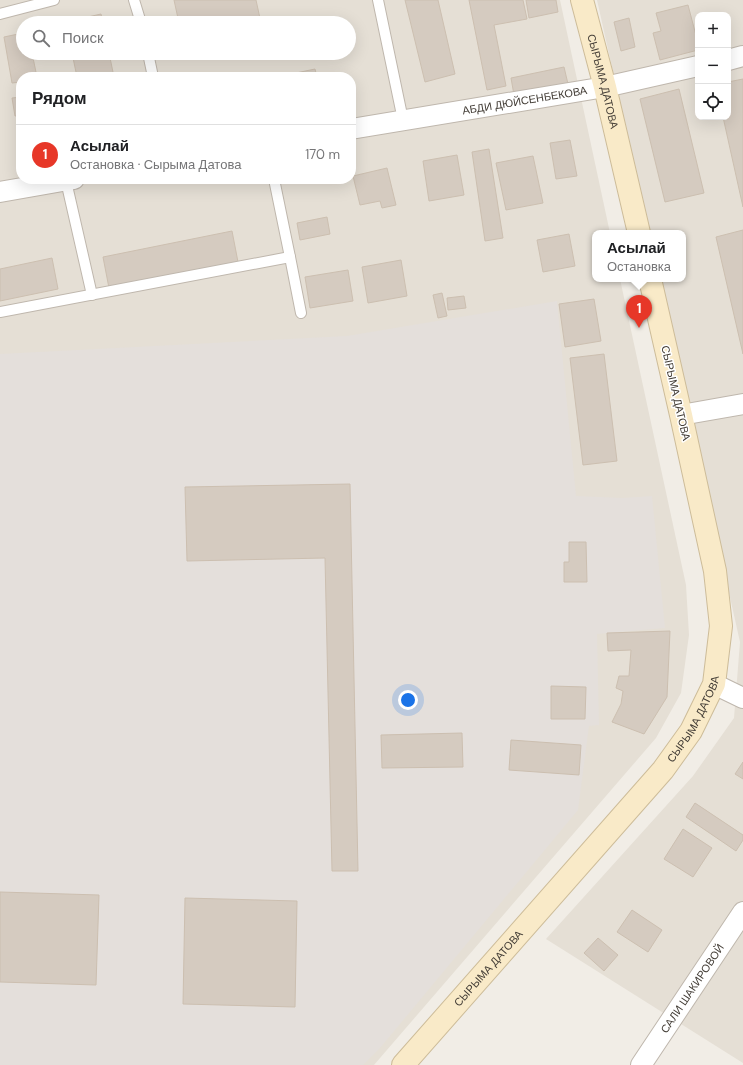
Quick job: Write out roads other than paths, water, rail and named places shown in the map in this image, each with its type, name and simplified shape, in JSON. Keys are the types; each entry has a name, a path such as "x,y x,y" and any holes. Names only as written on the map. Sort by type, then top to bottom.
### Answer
{"street":[{"name":"СЫРЫМА ДАТОВА","path":"582,0 605,87 638,230"},
{"path":"731,59 743,56"},
{"name":"АБДИ ДЮЙСЕНБЕКОВА","path":"356,128 605,87 695,67"},
{"path":"0,192 47,184"},
{"name":"СЫРЫМА ДАТОВА","path":"403,1065 663,770 691,731 714,684 721,626 715,571 651,282"},
{"path":"681,415 743,404"},
{"path":"714,684 743,698"},
{"name":"САЛИ ШАКИРОВОЙ","path":"641,1065 743,912"}],"lane":[{"path":"0,14 49,0"},
{"path":"134,0 139,16"},
{"path":"378,0 403,120"},
{"path":"149,60 152,72"},
{"path":"71,184 92,295"},
{"path":"275,184 301,313"},
{"path":"0,312 290,257"}],"place":[{"name":"Асылай","path":"639,328"}]}
